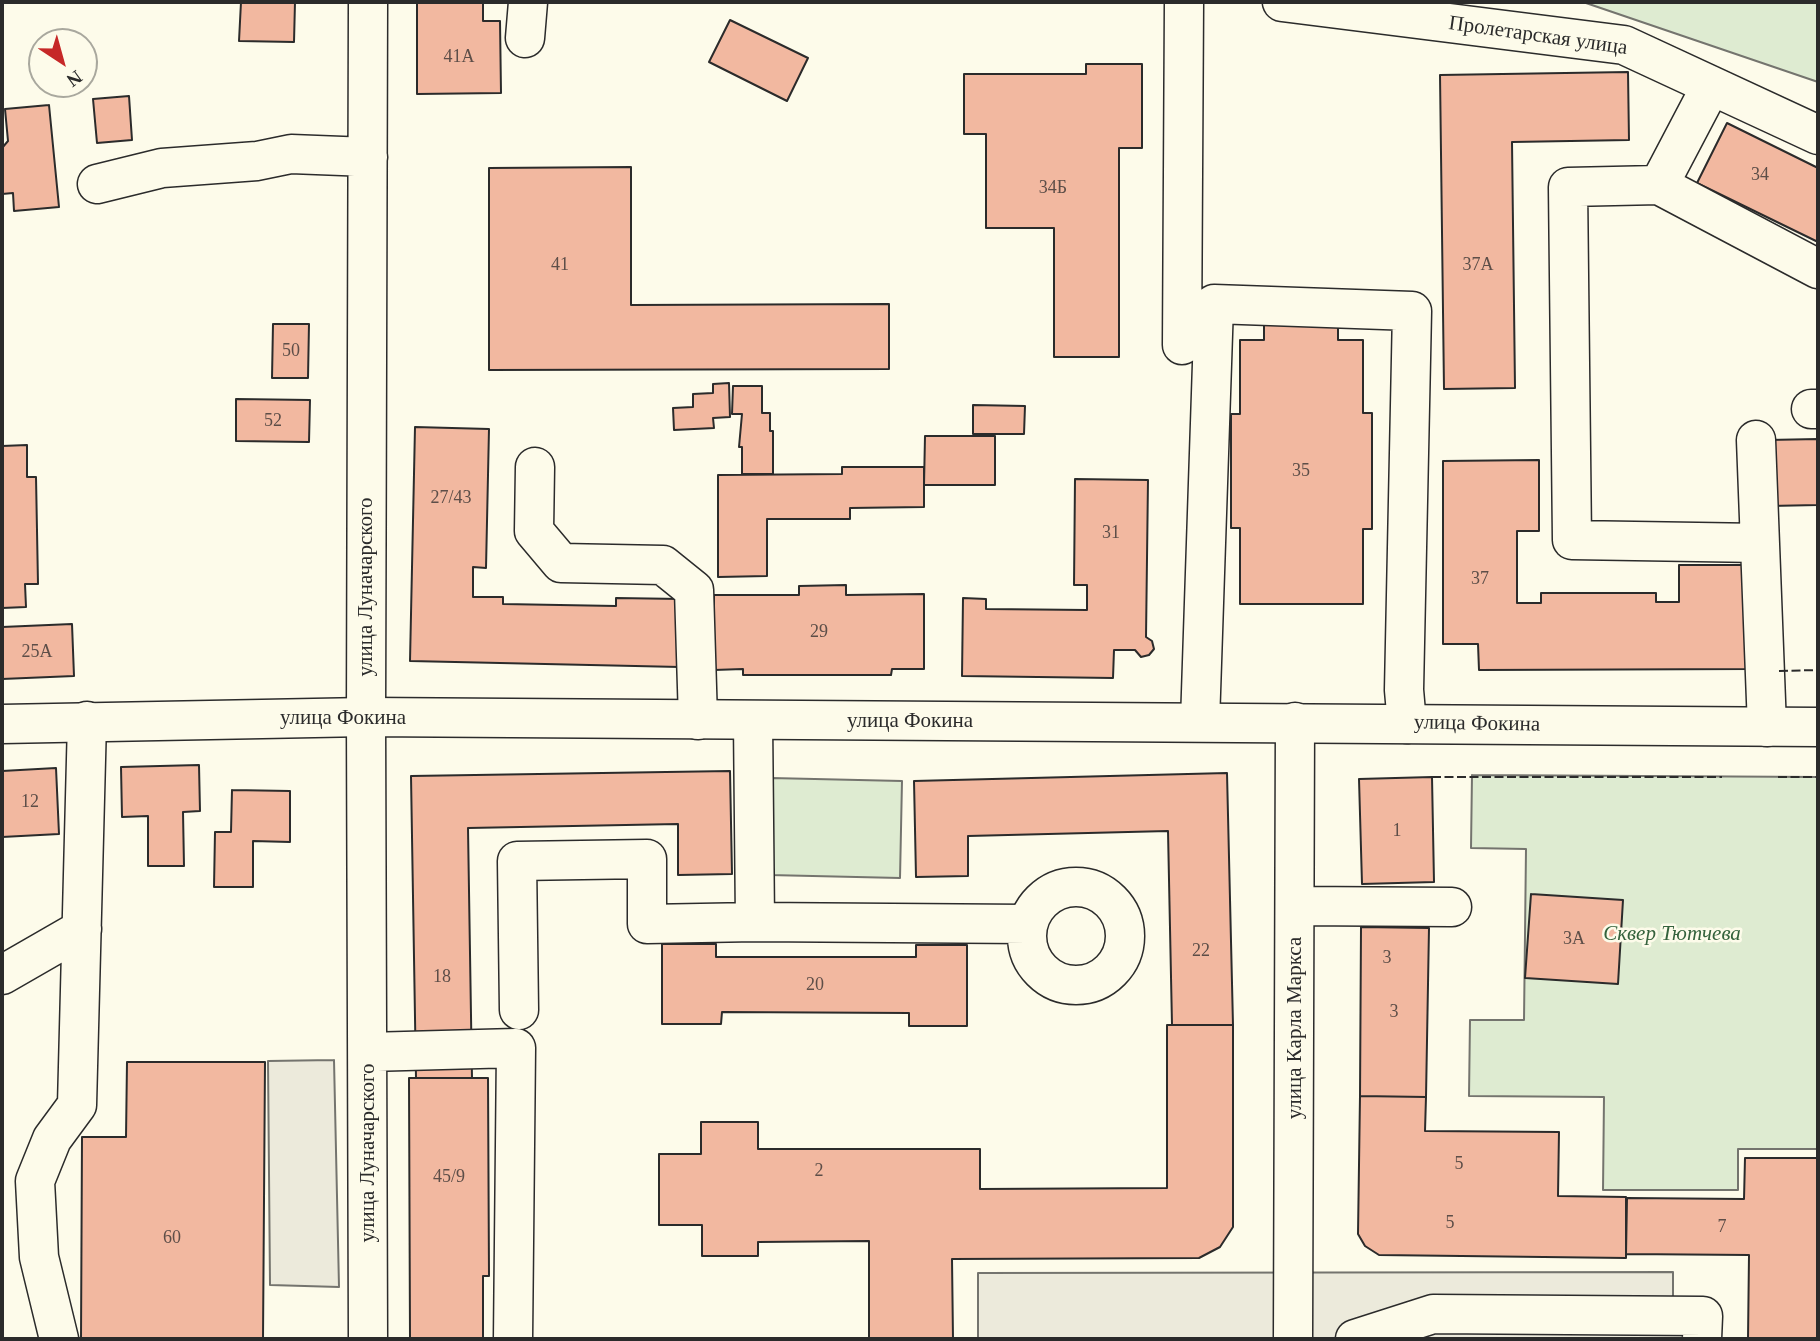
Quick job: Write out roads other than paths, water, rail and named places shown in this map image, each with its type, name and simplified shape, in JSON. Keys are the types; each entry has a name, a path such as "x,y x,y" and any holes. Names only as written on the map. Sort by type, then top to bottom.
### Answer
{"street":[{"name":"улица Луначарского","path":"368,2 368,1339"},
{"path":"1182,345 1184,2"},
{"name":"Пролетарская улица","path":"1282,2 1624,46 1818,135"},
{"path":"1659,185 1711,86"},
{"path":"97,184 162,168 257,161 291,154 368,157"},
{"path":"1760,543 1572,540 1568,187 1659,185 1818,270"},
{"path":"1200,722 1214,304 1412,311 1404,690 1407,724"},
{"path":"1756,440 1766,727"},
{"path":"535,467 534,531 561,563 663,565 694,590 698,720"},
{"name":"улица Фокина","path":"2,724 366,717 1818,727"},
{"path":"59,1339 39,1257 35,1181 52,1139 77,1105 87,721"},
{"path":"753,721 755,922"},
{"name":"улица Карла Маркса","path":"1295,722 1296,1338"},
{"path":"519,1010 517,861 648,859 647,924 1027,924"},
{"path":"1296,906 1452,907"},
{"path":"2,975 82,929"},
{"path":"368,1052 516,1048 513,1339"},
{"path":"1355,1339 1433,1314 1703,1316 1702,1339"}],"park label":[{"name":"Сквер Тютчева","path":"1672,934"}]}
